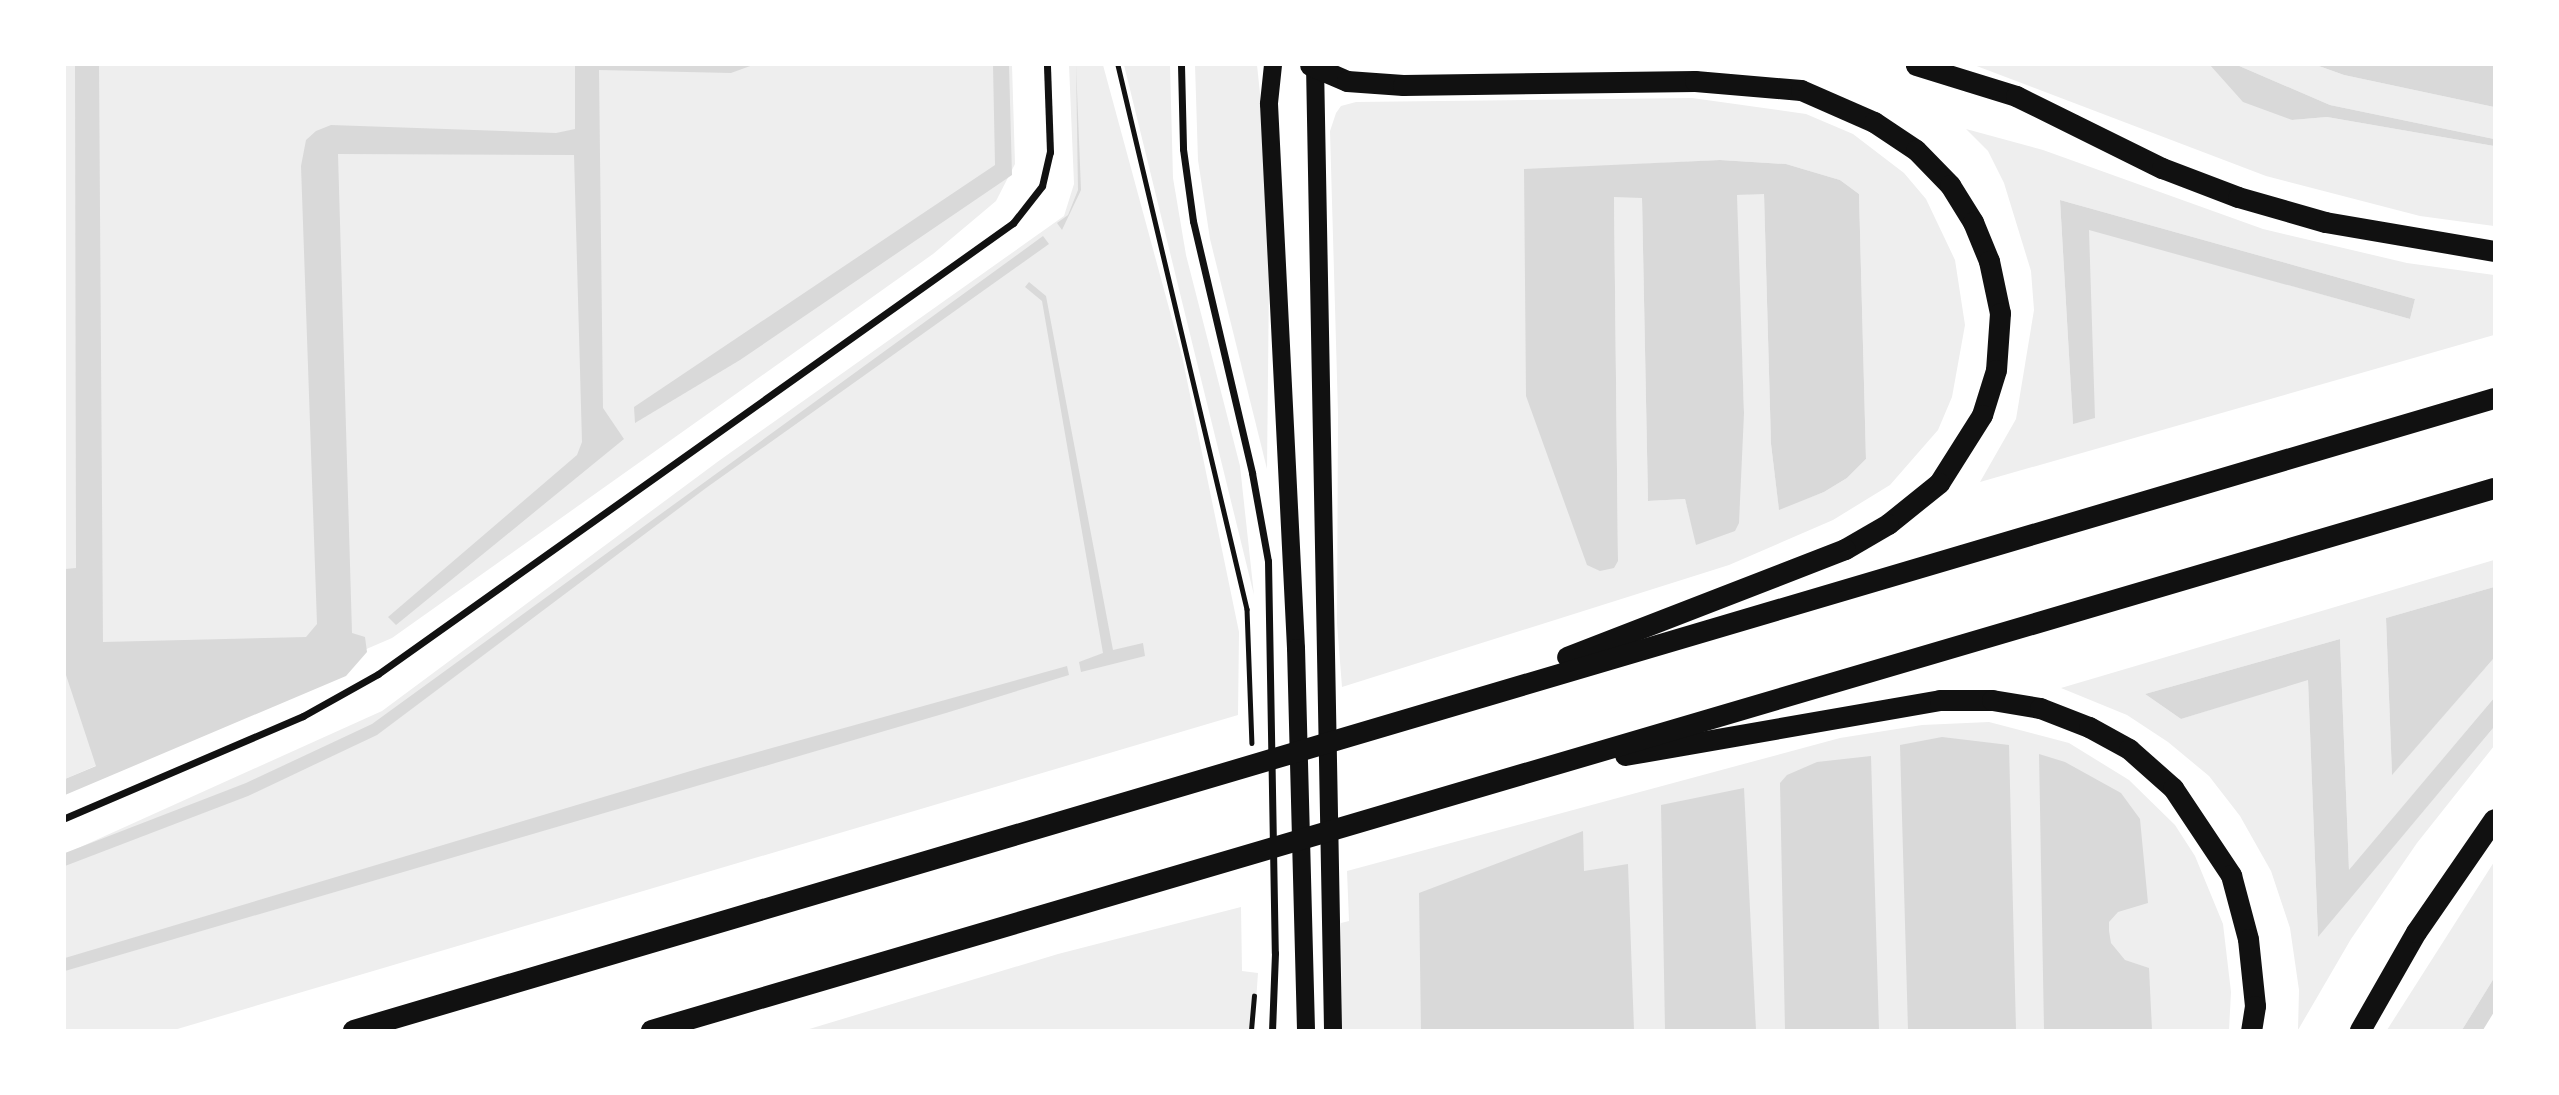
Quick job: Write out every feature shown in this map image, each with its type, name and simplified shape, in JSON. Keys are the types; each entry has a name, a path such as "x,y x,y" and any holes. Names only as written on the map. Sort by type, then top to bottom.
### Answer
{"highway":[{"path":"1916,65 2016,96 2162,168 2238,197 2325,222 2494,251"},
{"path":"1313,66 1347,81 1402,85 1695,81 1801,90 1874,122 1916,150 1950,185 1973,222 1989,261 2000,313 1996,370 1977,424 1939,483 1888,524 1817,562 1402,720"},
{"path":"353,1030 2494,398"},
{"path":"651,1030 2494,488"},
{"path":"1523,773 1909,703 1992,700 2040,708 2089,727 2129,749 2173,788 2205,830 2231,875 2248,939 2255,1006 2251,1030"},
{"path":"2360,1030 2416,932 2494,820"}],"main road":[{"path":"1273,65 1269,104 1296,648 1306,1030"},
{"path":"1313,66 1333,1030"}],"street":[{"path":"65,818 303,716 378,674 1013,223 1042,187 1050,152 1047,65"},
{"path":"1181,65 1183,149 1193,221 1252,473 1268,561 1275,953 1272,1030"}],"path":[{"path":"1118,65 1247,609 1249,654"}],"shaded area":[{"path":"65,65 1012,65 1015,164 996,201 933,254 392,638 65,779"},
{"path":"75,65 99,65 103,642 306,637 317,624 301,166 306,140 316,131 331,125 556,133 575,129 575,65 753,65 731,73 599,70 603,408 624,439 396,625 388,617 577,455 582,442 574,155 338,154 352,633 365,637 367,652 346,676 65,795 65,779 96,766 65,672 65,569 76,568"},
{"path":"993,65 1009,65 1012,175 740,360 635,423 634,407 995,165"},
{"path":"1069,65 1103,65 1182,356 1239,632 1238,715 174,1030 65,1030 65,854 382,711 720,460 1064,216 1074,184"},
{"path":"1076,65 1081,190 1062,230 1057,223 1068,215 1078,190"},
{"path":"1124,65 1170,65 1173,178 1186,255 1240,466 1254,595"},
{"path":"1195,65 1257,65 1265,141 1269,278 1267,469 1210,239 1198,160"},
{"path":"1974,65 2210,65 2292,120 2327,117 2494,146 2494,226 2420,216 2266,176"},
{"path":"2210,65 2237,65 2330,105 2494,139 2494,146 2327,117 2292,120 2243,102"},
{"path":"2237,65 2316,65 2344,75 2494,107 2494,139 2330,105"},
{"path":"2316,65 2494,65 2494,107 2344,75"},
{"path":"1692,98 1806,114 1853,134 1904,173 1926,199 1955,260 1965,325 1952,397 1938,430 1890,485 1833,520 1729,565 1342,687 1337,623 1338,413 1330,131 1341,106 1356,102","holes":["1720,160 1786,164 1840,180 1859,194 1866,459 1847,478 1824,492 1779,509 1771,444 1764,193 1736,195 1744,413 1697,545 1685,499 1648,501 1642,197 1614,197 1618,561 1524,170"]},
{"path":"1966,129 2043,150 2263,229 2407,263 2494,275 2494,335 1980,482 2016,419 2034,310 2031,271 2004,183 1988,151","holes":["2060,200 2415,299 2410,319 2089,229 2073,424"]},
{"path":"1720,160 1786,164 1840,180 1859,194 1866,459 1847,478 1824,492 1779,510 1771,444 1764,194 1737,195 1744,413 1739,523 1735,531 1696,545 1685,499 1648,501 1642,198 1614,197 1618,561 1614,568 1600,571 1587,565 1526,396 1524,169"},
{"path":"2060,200 2415,299 2410,319 2089,230 2095,418 2073,424"},
{"path":"1043,236 1049,244 706,488 377,735 248,796 65,866 65,853 246,783 372,724"},
{"path":"1029,282 1046,296 1113,650 1143,643 1145,656 1081,672 1079,662 1103,653 1042,301 1025,287"},
{"path":"2494,560 2494,587 2386,618 2392,774 2494,658 2494,698 2349,871 2340,639 2145,694 2181,719 2308,679 2318,936 2494,727 2494,746 2417,843 2351,939 2298,1030 2299,990 2290,928 2271,871 2240,816 2209,776 2168,742 2127,715 2061,688"},
{"path":"2494,587 2494,658 2392,775 2386,618"},
{"path":"2340,639 2349,870 2494,698 2494,727 2318,937 2308,680 2181,719 2145,694"},
{"path":"1067,666 1069,675 946,713 65,971 65,958 704,767"},
{"path":"1989,722 2069,743 2129,780 2175,825 2195,856 2223,924 2231,992 2229,1030 1342,1030 1341,923 1349,921 1347,871 1840,738 1922,725"},
{"path":"1942,737 2009,745 2016,1030 1908,1030 1900,745"},
{"path":"2039,754 2065,762 2121,793 2140,819 2148,903 2118,912 2109,922 2109,931 2111,943 2125,960 2149,968 2152,1030 2044,1030"},
{"path":"1871,756 1879,1030 1785,1030 1780,783 1787,775 1817,762"},
{"path":"1744,788 1756,1030 1665,1030 1661,805"},
{"path":"1583,831 1584,871 1628,864 1634,1030 1421,1030 1419,893"},
{"path":"2494,862 2494,978 2462,1030 2387,1030"},
{"path":"1241,907 1242,971 1258,973 1254,1030 806,1030 1058,954"},
{"path":"2494,978 2494,1012 2483,1030 2462,1030"}]}
